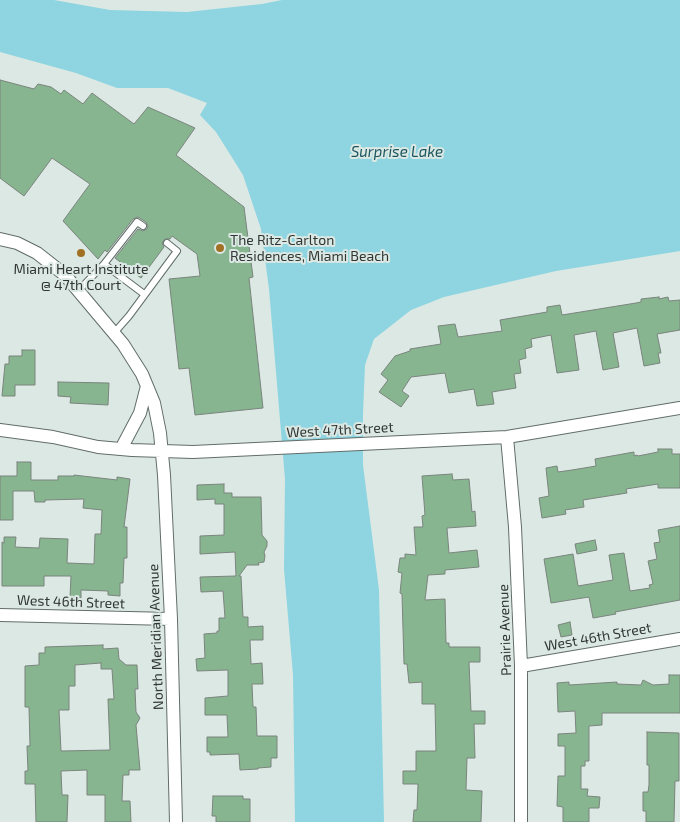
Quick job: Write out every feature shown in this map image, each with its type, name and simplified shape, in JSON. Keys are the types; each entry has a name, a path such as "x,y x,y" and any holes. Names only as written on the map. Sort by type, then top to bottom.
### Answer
{"street":[{"name":"North Meridian Avenue","path":"0,239 23,246 40,254 58,268 79,290 134,361 156,409 162,452 171,619 176,822"},
{"path":"121,449 140,413 147,386"},
{"name":"West 47th Street","path":"0,430 121,449 162,452 260,449 507,437 680,408"},
{"name":"Prairie Avenue","path":"507,437 515,526 521,666 520,822"},
{"name":"West 46th Street","path":"0,615 171,619"},
{"name":"West 46th Street","path":"521,666 680,639"}],"lane":[{"path":"79,290 104,264 137,222 142,226"},
{"path":"114,333 130,316 177,250 167,243"},
{"path":"104,264 144,294"}],"water":[{"name":"Surprise Lake","path":"0,0 54,0 110,10 187,12 282,0 680,0 680,251 556,271 444,297 411,310 374,339 365,365 363,465 379,590 384,822 295,822 293,675 284,569 285,479 269,289 261,229 243,175 216,132 200,115 207,103 168,88 117,88 76,73 0,52"}],"building":[{"name":"The Ritz-Carlton Residences, Miami Beach","path":"0,80 34,89 38,84 51,87 61,94 64,90 83,104 92,93 134,124 148,107 195,128 176,155 244,207 253,277 249,278 263,408 195,415 189,368 179,369 169,279 200,276 197,254 172,236 170,239 165,239 162,243 164,247 141,278 115,258 138,229 143,231 147,229 146,222 138,217 133,219 107,252 105,250 98,259 63,221 90,184 52,158 24,196 0,178"},
{"path":"659,297 659,299 668,297 669,301 680,300 680,330 657,334 661,353 658,353 660,363 644,366 637,328 613,333 619,367 603,370 596,331 574,335 579,370 557,373 551,335 531,339 532,347 525,349 526,358 519,360 521,373 514,374 516,388 492,392 494,404 477,406 474,389 449,393 445,373 411,377 402,391 409,396 401,407 379,392 388,380 381,374 395,356 410,351 410,349 441,344 438,326 455,324 458,337 502,331 500,320 547,312 547,307 560,305 562,315 636,303 641,302 641,299"},
{"path":"22,350 35,350 35,385 15,385 15,396 2,396 5,364 9,364 9,356 22,356"},
{"path":"58,382 109,383 108,405 70,403 71,397 58,396"},
{"path":"658,449 672,449 672,454 680,454 680,488 658,488 658,484 626,489 627,493 583,500 584,507 565,510 566,514 542,518 539,498 549,496 546,468 557,466 558,472 596,466 595,459 634,452 634,456 638,456 658,452"},
{"path":"17,462 31,462 31,480 58,480 58,476 74,475 117,480 117,477 130,479 124,527 127,527 127,558 124,558 123,583 120,583 120,596 108,595 108,591 81,590 81,598 70,598 71,576 44,576 44,586 2,586 2,542 4,543 4,537 16,537 15,547 39,548 40,538 68,539 67,563 94,564 95,534 101,534 102,510 83,508 84,499 35,502 34,491 13,491 13,520 0,520 0,476 17,476"},
{"path":"452,474 453,480 469,479 472,512 475,511 476,526 447,528 449,553 477,550 479,567 445,570 445,574 428,575 425,600 445,599 446,643 449,643 449,647 480,647 480,662 469,662 471,711 485,711 485,724 474,724 475,758 467,758 466,790 482,791 481,822 413,822 414,810 417,810 418,784 403,784 403,771 416,771 416,751 436,751 435,704 422,704 422,682 409,683 407,664 404,664 402,594 400,593 402,573 398,572 400,558 405,558 405,554 416,555 414,527 423,527 422,516 425,515 422,476"},
{"path":"224,484 224,493 232,493 232,497 261,497 262,535 267,541 264,562 258,563 259,565 247,565 239,576 241,576 243,617 248,617 248,627 263,626 263,640 250,640 251,664 262,663 263,684 252,684 253,707 256,707 257,736 277,736 277,758 271,758 271,767 258,769 240,770 239,754 210,755 210,752 207,752 207,737 228,737 227,715 205,715 205,698 228,696 228,670 197,671 196,659 205,658 204,634 217,633 219,631 219,618 225,618 223,591 201,592 200,577 236,576 235,552 200,554 200,536 224,535 224,504 215,504 215,499 197,500 197,485"},
{"path":"680,526 680,600 593,618 589,597 551,603 544,559 573,554 578,586 613,580 609,555 624,553 630,591 650,588 649,585 653,584 648,561 657,559 654,543 660,542 658,530"},
{"path":"595,540 597,550 577,554 575,544"},
{"path":"570,622 572,635 561,637 558,625"},
{"path":"103,645 103,649 118,648 119,659 126,665 137,665 138,689 135,689 136,712 140,718 136,725 140,770 129,770 129,775 123,775 122,801 130,801 131,822 105,822 105,795 87,795 87,770 61,771 62,795 68,795 67,822 36,822 35,784 25,784 25,771 28,771 27,746 30,746 29,707 25,707 25,666 39,665 39,653 45,653 45,647","holes":["101,663 101,669 112,669 114,699 108,699 110,750 61,751 59,710 69,710 69,686 75,686 75,665"]},
{"path":"669,675 680,675 680,713 602,713 602,725 589,726 589,761 585,761 585,766 581,766 581,789 588,789 587,796 600,797 599,808 589,808 589,822 563,822 563,807 557,806 558,776 565,776 565,746 558,746 558,734 576,733 575,711 558,712 557,683 569,682 569,685 617,682 617,684 641,685 643,680 653,685 669,684"},
{"path":"647,732 679,733 679,781 675,781 674,822 646,822 646,811 643,811 643,792 648,792 649,785"},
{"path":"213,796 243,796 243,799 250,799 250,822 216,822 216,816 212,816"}],"place":[{"name":"The Ritz-Carlton Residences, Miami Beach","path":"220,248"},
{"name":"Miami Heart Institute @ 47th Court","path":"81,253"}]}
